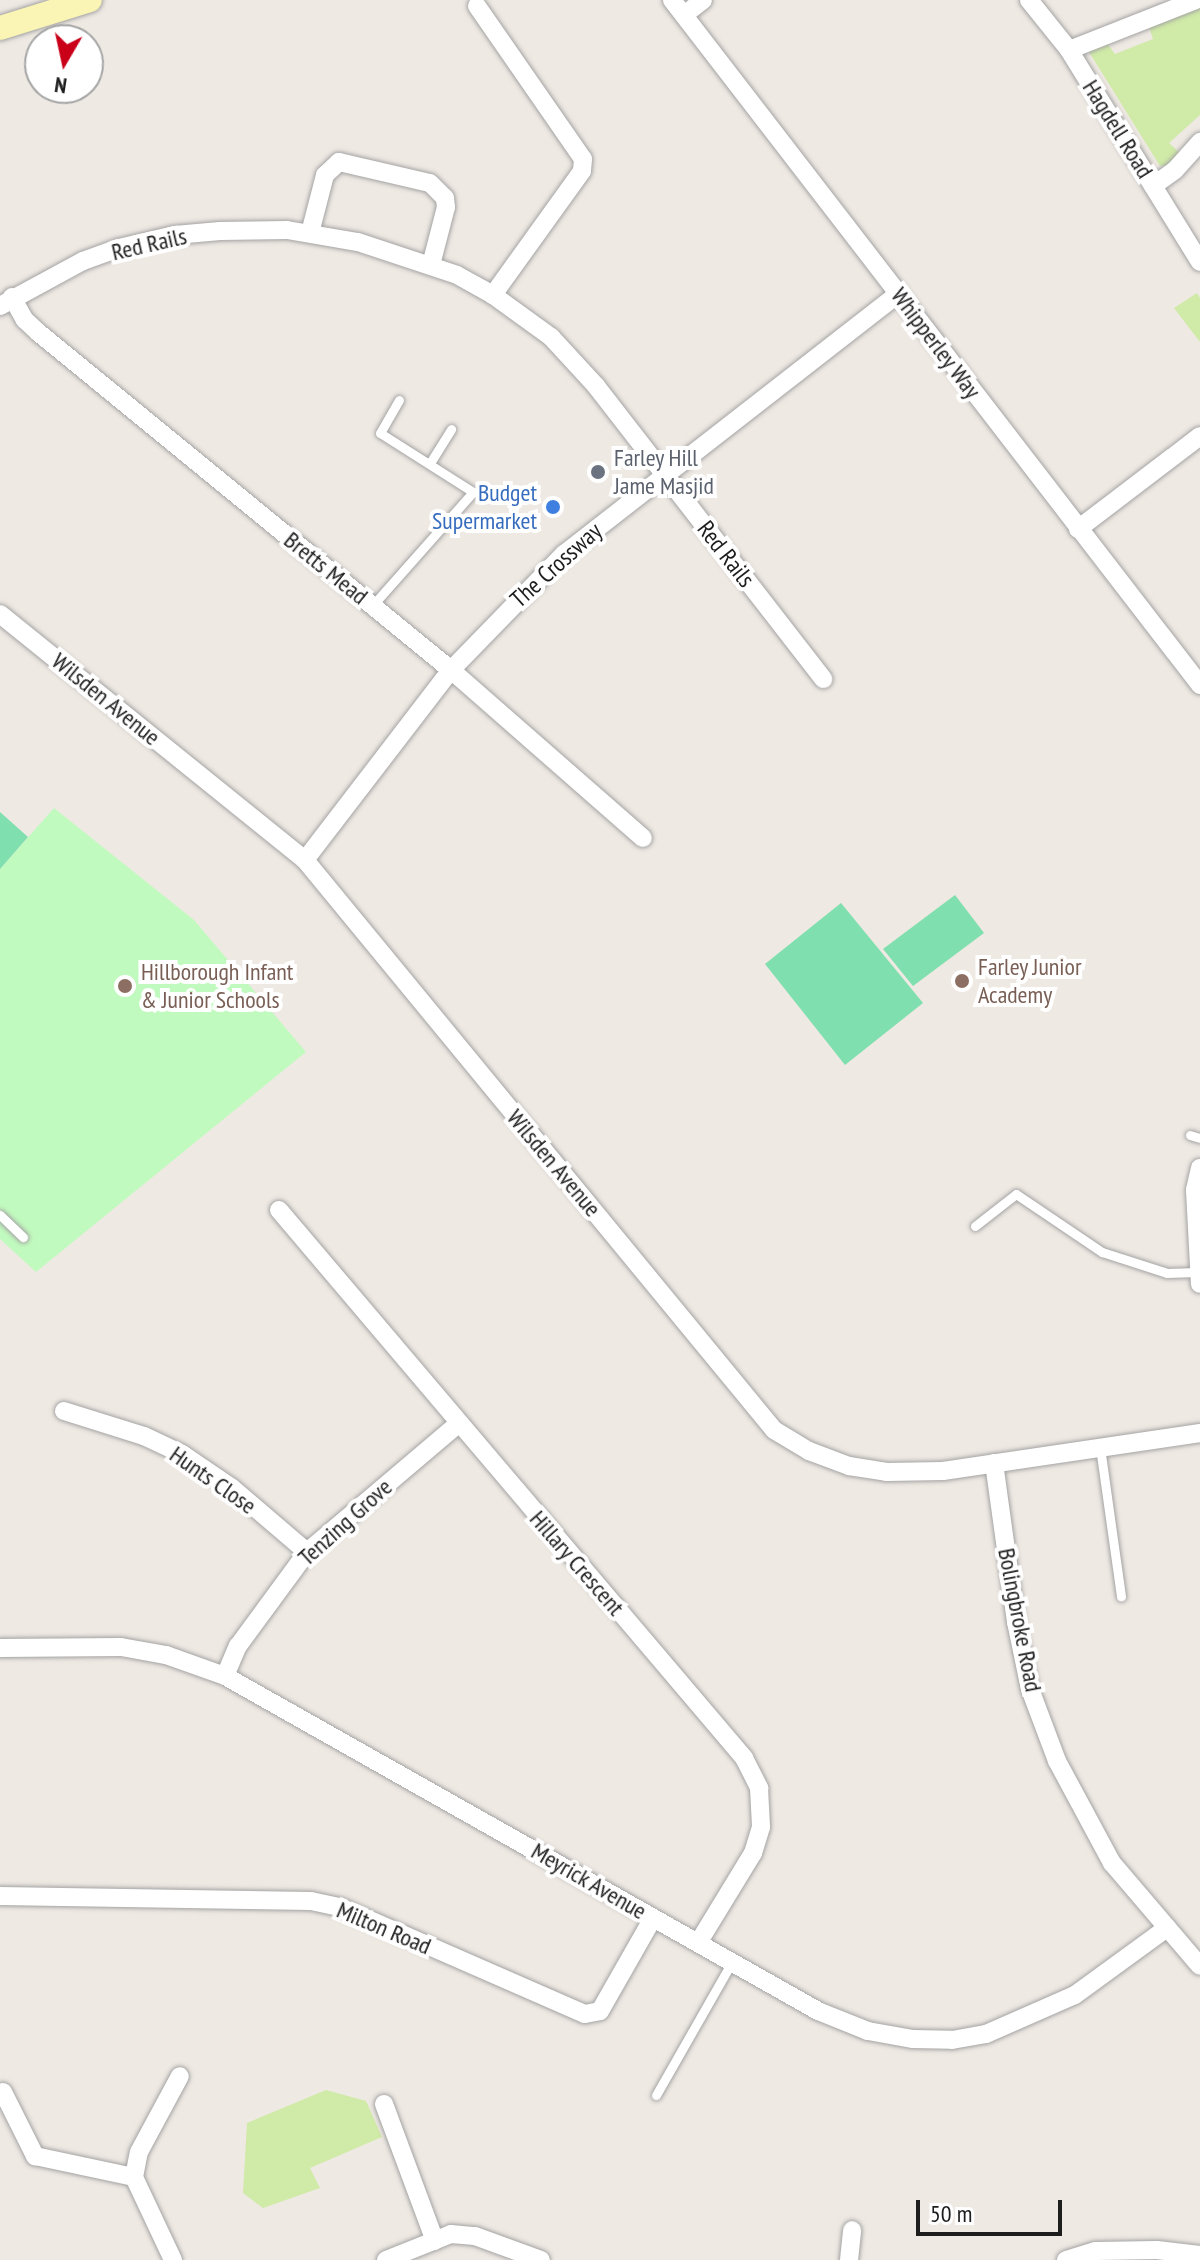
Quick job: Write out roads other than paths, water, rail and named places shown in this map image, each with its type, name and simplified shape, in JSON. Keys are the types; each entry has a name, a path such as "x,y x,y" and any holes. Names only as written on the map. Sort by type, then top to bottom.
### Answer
{"main road":[{"path":"0,28 90,0"}],"street":[{"path":"678,8 703,0"},
{"name":"Hagdell Road","path":"1029,0 1069,50 1200,262"},
{"path":"1069,50 1196,0"},
{"path":"477,6 583,159 582,171 493,295"},
{"name":"Whipperley Way","path":"678,8 1200,685"},
{"path":"1153,186 1168,177 1200,142"},
{"path":"310,233 325,175 331,167 348,161 430,183 445,198 446,207 431,265"},
{"name":"Red Rails","path":"6,302 95,257 175,235 220,231 310,233 358,242 431,265 493,295 551,337 596,386 823,679"},
{"name":"The Crossway","path":"305,860 451,670 564,554 898,294"},
{"name":"Bretts Mead","path":"6,302 39,333 451,670 643,838"},
{"path":"1078,529 1200,436"},
{"name":"Wilsden Avenue","path":"0,614 305,860 774,1430 809,1451 849,1466 887,1472 943,1471 1200,1433"},
{"path":"1199,1278 1195,1190 1200,1168"},
{"name":"Hillary Crescent","path":"279,1210 744,1758 759,1788 761,1827 753,1853 698,1943"},
{"name":"Hunts Close","path":"64,1411 144,1436 182,1454 232,1488 307,1552"},
{"name":"Tenzing Grove","path":"225,1676 238,1646 307,1552 458,1424"},
{"name":"Bolingbroke Road","path":"994,1463 1016,1622 1030,1689 1046,1733 1081,1810 1105,1853 1200,1966"},
{"name":"Meyrick Avenue","path":"0,1648 121,1647 166,1655 225,1676 818,2011 868,2031 913,2039 952,2040 986,2034 1075,1995 1167,1928"},
{"name":"Milton Road","path":"0,1896 311,1901 340,1907 585,2014 600,2011 653,1918"},
{"path":"173,2260 134,2177 139,2152 180,2076"},
{"path":"3,2092 25,2142 35,2156 134,2177"},
{"path":"384,2104 435,2241"},
{"path":"849,2260 852,2230"},
{"path":"386,2260 451,2234 475,2236 541,2260"},
{"path":"1066,2260 1096,2251 1157,2250 1200,2255"}],"lane":[{"path":"372,606 473,492 380,433 399,400"},
{"path":"430,463 451,429"},
{"path":"975,1226 1016,1194 1102,1252 1167,1273 1199,1278"},
{"path":"0,1215 23,1237"},
{"path":"1100,1447 1121,1597"},
{"path":"656,2095 732,1962"}],"place":[{"name":"Farley Hill Jame Masjid","path":"598,472"},
{"name":"Budget Supermarket","path":"553,507"},
{"name":"Farley Junior Academy","path":"962,981"},
{"name":"Hillborough Infant & Junior Schools","path":"125,986"}]}
